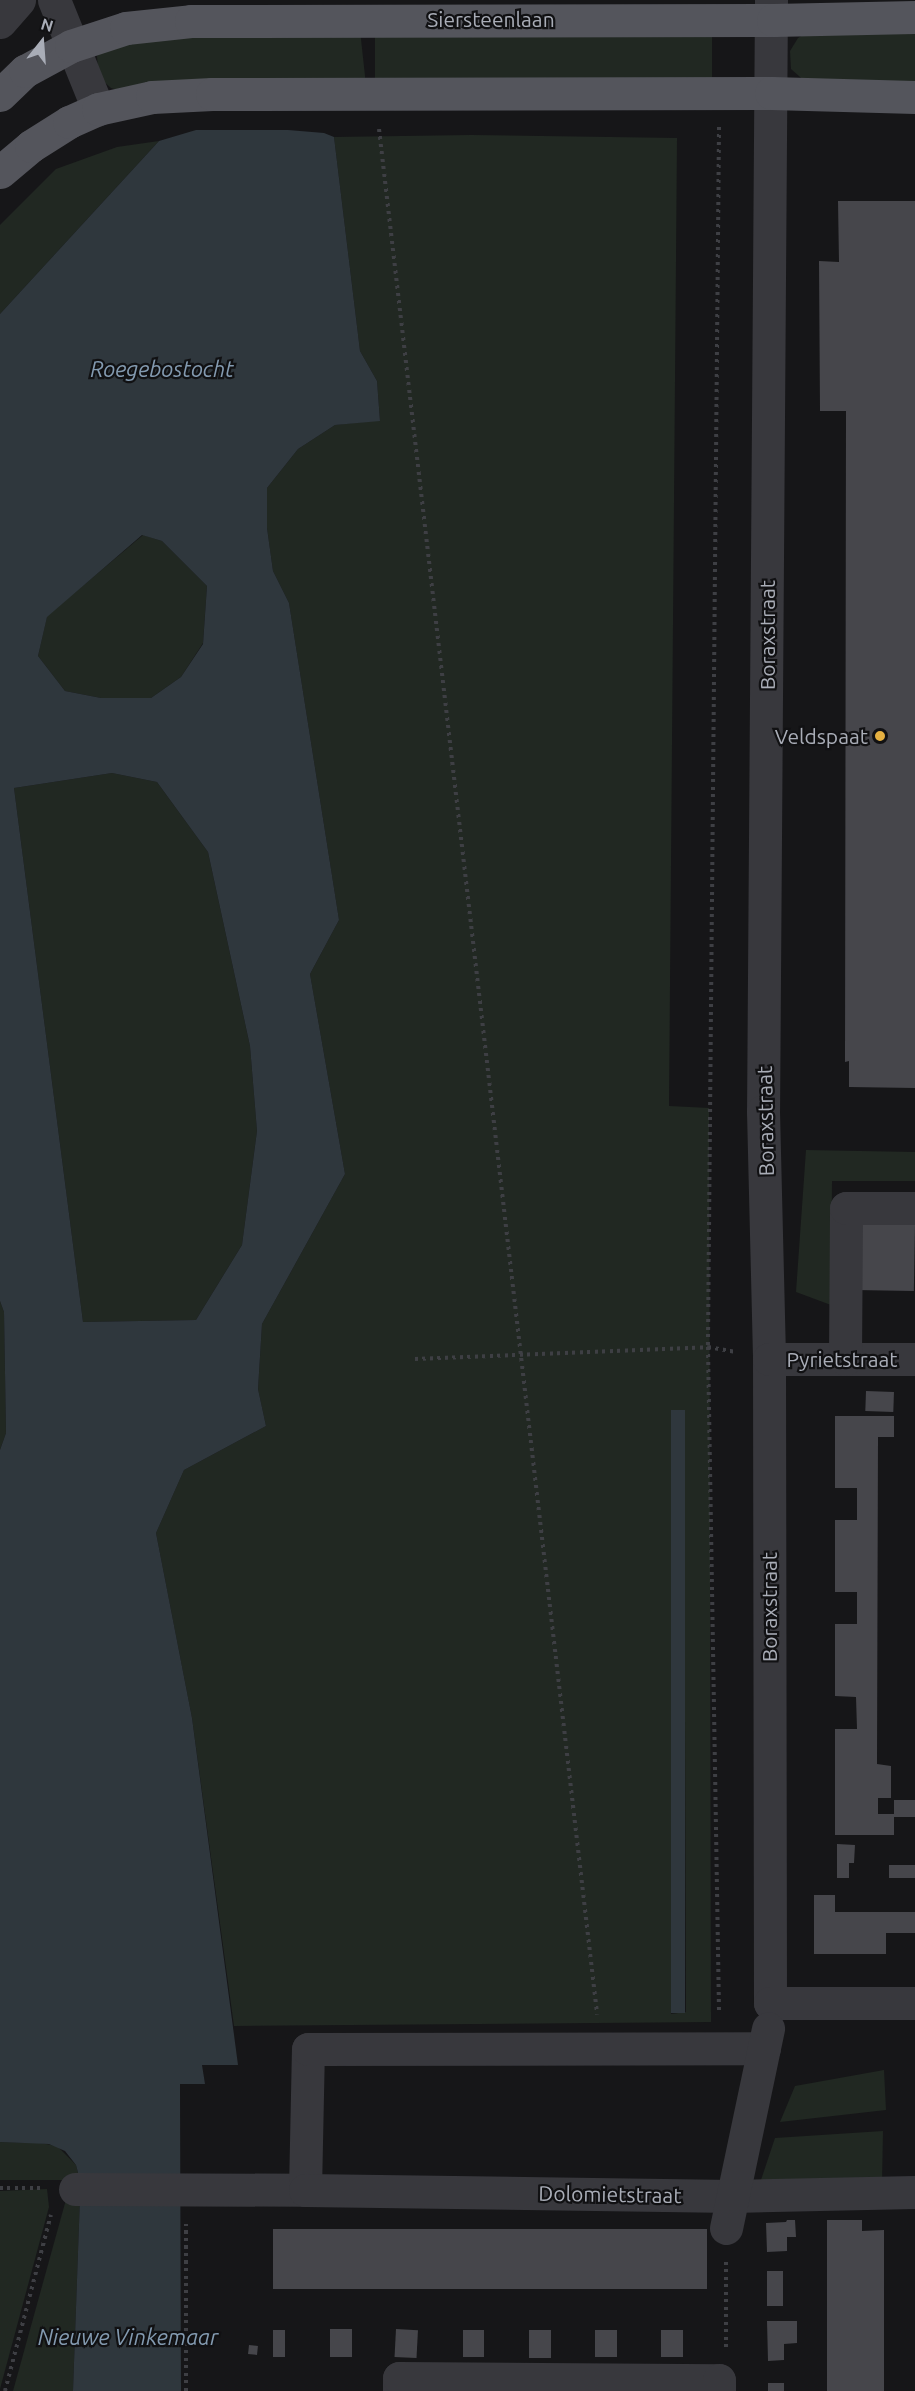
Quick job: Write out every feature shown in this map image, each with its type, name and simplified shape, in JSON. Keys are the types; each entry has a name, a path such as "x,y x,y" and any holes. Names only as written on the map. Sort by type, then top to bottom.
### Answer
{"main road":[{"name":"Siersteenlaan","path":"0,95 25,71 71,46 126,28 191,21 772,10 915,17"},
{"path":"0,172 31,146 69,122 98,109 152,97 771,93 915,98"}],"street":[{"path":"0,22 19,0"},
{"path":"54,0 98,109"},
{"name":"Boraxstraat","path":"772,10 764,1099 769,1359 770,2003 915,2003"},
{"path":"844,1359 846,1208 915,1208"},
{"name":"Pyrietstraat","path":"769,1359 915,1359"},
{"path":"305,2190 308,2049 600,2037 767,2035 726,2228"},
{"name":"Dolomietstraat","path":"64,2200 185,2201 305,2190 733,2196 915,2192"},
{"path":"399,2391 399,2378 719,2386"}],"path":[{"path":"375,94 600,2037"},
{"path":"719,2035 708,1347 720,94"},
{"path":"415,1359 708,1347 769,1359"},
{"path":"5,2391 64,2200"},
{"path":"185,2201 186,2391"},
{"path":"719,2386 726,2358 726,2228"}],"shaded area":[{"path":"375,29 712,29 712,84 375,84"},
{"path":"360,30 366,85 122,91 111,88 102,80 98,69 97,56 105,45 118,39"},
{"path":"915,30 915,84 808,84 791,69 790,51 798,38 810,31"},
{"path":"471,135 677,138 669,1106 709,1108 711,2022 234,2026 192,1718 156,1533 184,1470 266,1426 258,1389 262,1324 345,1174 310,974 339,920 289,603 273,571 267,528 267,488 298,449 335,425 380,420 377,381 360,351 334,137","holes":["684,1410 686,2012 671,2014 671,1411"]},
{"path":"159,141 0,314 0,225 56,169 117,147"},
{"path":"143,535 162,541 207,586 203,643 181,677 151,698 101,698 65,691 38,656 47,616"},
{"path":"112,773 157,782 208,852 250,1046 257,1131 242,1245 196,1320 83,1322 14,788"},
{"path":"806,1150 915,1152 915,1181 832,1181 831,1305 796,1292"},
{"path":"0,1301 4,1312 6,1433 0,1450"},
{"path":"884,2070 886,2110 780,2122 795,2086"},
{"path":"883,2131 882,2182 760,2183 775,2138"},
{"path":"0,2142 40,2143 57,2146 76,2165 80,2180 0,2180"},
{"path":"47,2189 49,2207 0,2389 0,2191"},
{"path":"67,2196 80,2197 73,2391 13,2391"}],"water":[{"name":"Roegebostocht","path":"196,130 288,130 324,133 334,137 360,351 377,381 380,421 335,425 298,449 267,488 267,528 273,571 289,603 339,920 310,974 345,1174 262,1324 258,1389 266,1426 184,1470 156,1533 192,1718 238,2065 202,2065 205,2084 180,2084 181,2391 73,2391 80,2197 80,2180 76,2165 65,2151 49,2144 0,2142 0,1450 6,1433 4,1312 0,1301 0,314 159,141","holes":["142,535 162,541 207,586 203,644 181,677 151,698 101,698 65,691 38,656 47,617","112,773 157,782 208,852 250,1046 257,1131 242,1245 196,1320 83,1322 14,788"]},
{"path":"671,1410 685,1410 685,2013 671,2013"}],"building":[{"name":"Veldspaat","path":"838,201 915,201 915,1088 849,1087 849,1061 845,1062 846,411 820,411 819,261 839,262"},
{"path":"856,1224 915,1225 914,1291 855,1290"},
{"path":"866,1391 894,1392 893,1412 865,1411"},
{"path":"835,1416 894,1416 894,1437 878,1437 877,1764 891,1766 891,1798 878,1798 878,1814 894,1814 894,1800 915,1800 915,1817 894,1817 894,1835 835,1835 835,1729 857,1729 856,1697 835,1696 835,1624 857,1624 857,1592 835,1592 835,1520 857,1520 857,1488 835,1488"},
{"path":"837,1844 855,1845 854,1863 849,1863 849,1878 837,1878"},
{"path":"889,1865 915,1865 915,1878 889,1878"},
{"path":"814,1895 835,1895 835,1912 915,1912 915,1933 886,1933 886,1954 814,1954"},
{"path":"795,2220 796,2237 787,2237 787,2251 767,2252 766,2223 786,2222"},
{"path":"827,2220 862,2220 862,2231 884,2230 884,2391 827,2391"},
{"path":"273,2229 707,2229 707,2289 273,2289"},
{"path":"767,2271 783,2271 783,2306 767,2306"},
{"path":"767,2321 797,2321 797,2343 784,2344 784,2360 768,2361"},
{"path":"330,2329 352,2329 352,2357 330,2357"},
{"path":"396,2329 418,2330 417,2358 395,2357"},
{"path":"273,2330 285,2330 285,2357 273,2357"},
{"path":"463,2330 484,2330 484,2357 463,2357"},
{"path":"529,2330 551,2330 551,2358 529,2358"},
{"path":"595,2330 617,2330 617,2357 595,2357"},
{"path":"661,2330 683,2330 683,2357 661,2357"},
{"path":"249,2345 258,2346 257,2355 248,2354"},
{"path":"768,2383 784,2383 784,2391 768,2391"}],"place":[{"name":"Veldspaat","path":"880,736"}],"water label":[{"name":"Nieuwe Vinkemaar","path":"128,2337"}]}
